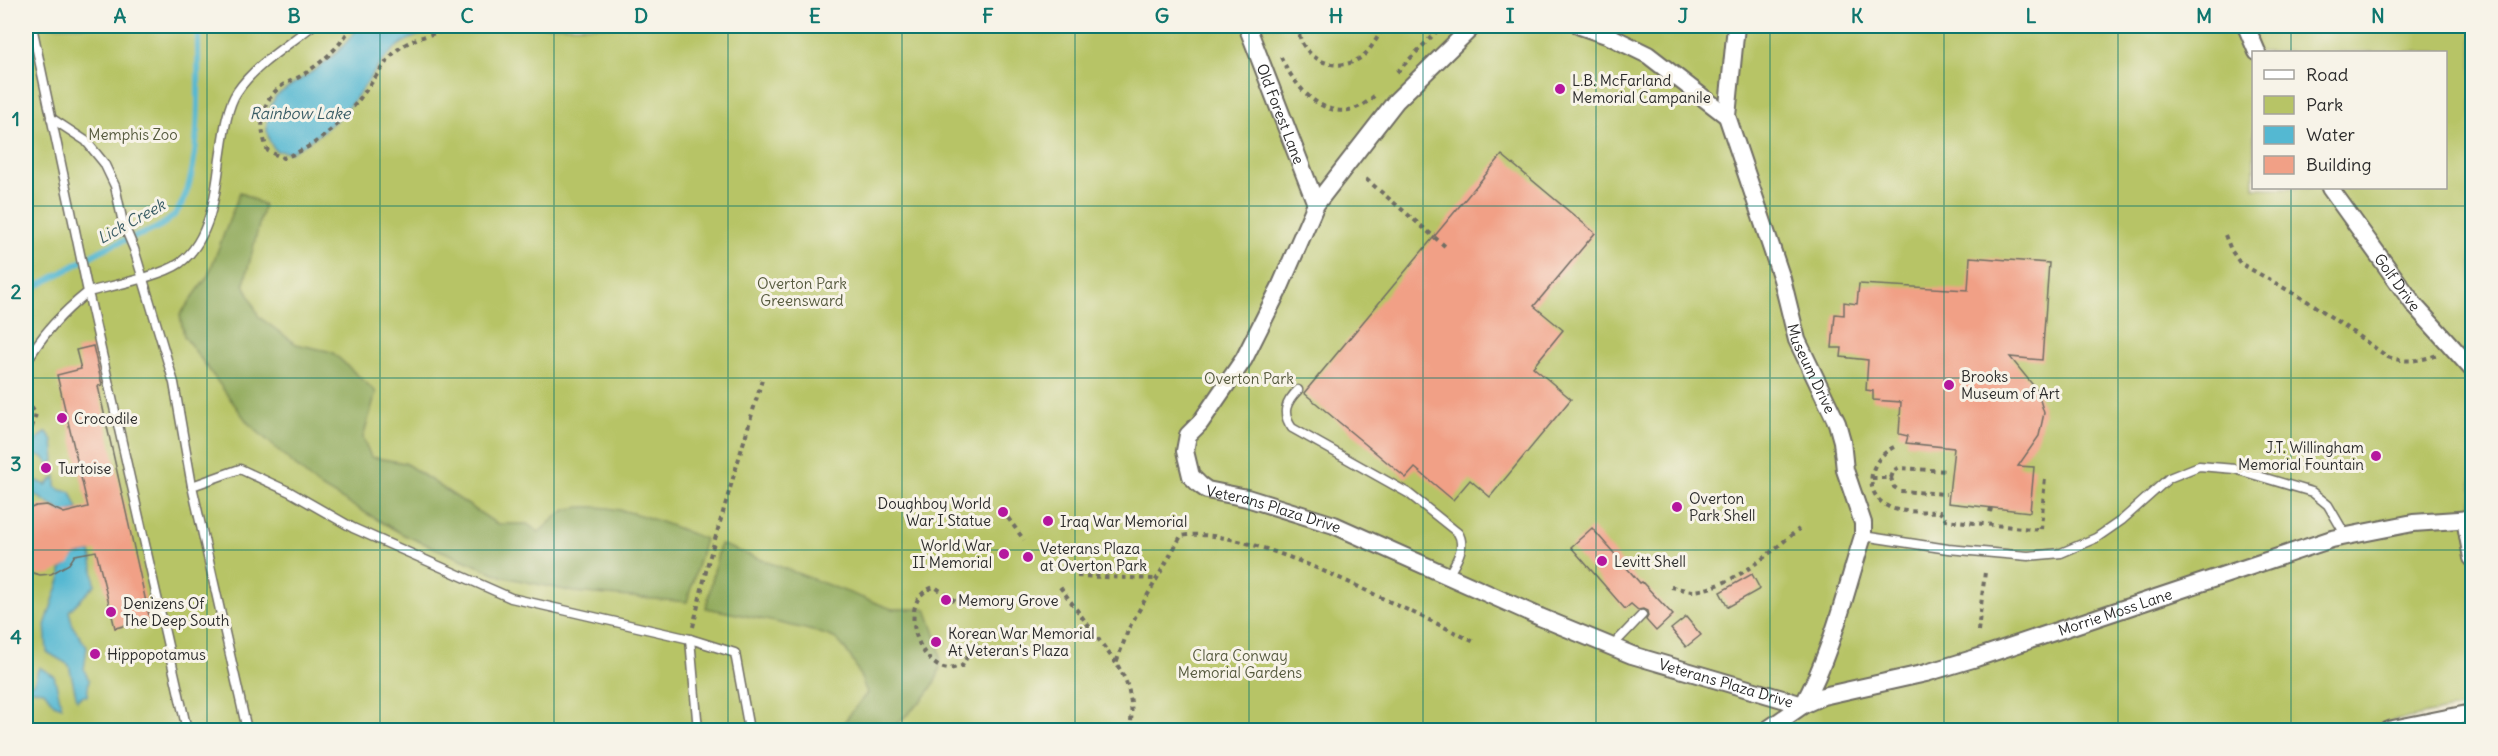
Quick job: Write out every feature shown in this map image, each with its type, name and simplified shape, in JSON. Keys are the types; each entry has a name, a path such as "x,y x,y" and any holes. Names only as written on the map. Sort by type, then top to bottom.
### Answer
{"street":[{"name":"Old Forest Lane","path":"1247,26 1316,204"},
{"name":"Veterans Plaza Drive","path":"1473,26 1396,101 1316,204 1280,287 1244,359 1200,423 1188,435 1185,452 1191,476 1208,490 1247,498 1334,525 1613,648 1676,669 1803,705"},
{"path":"1580,26 1609,36 1648,55 1727,116"},
{"name":"Museum Drive","path":"1736,26 1727,116 1782,279 1797,340 1837,423 1842,441 1845,470 1863,524 1863,536 1826,656 1803,705"},
{"path":"2246,26 2257,51"},
{"name":"Golf Drive","path":"2332,189 2415,306 2472,369"},
{"path":"2469,519 2472,558"},
{"name":"Morrie Moss Lane","path":"1767,730 1803,705 1840,691 1926,673 1976,658 2346,536 2403,525 2469,519"},
{"path":"2388,730 2470,709"}],"lane":[{"path":"32,26 88,292 186,730"},
{"path":"26,363 39,340 62,314 88,292 141,279 179,263 201,239 218,184 223,133 236,93 266,62 312,26"},
{"path":"51,118 86,141 104,163 115,186 123,223 134,249 141,279 159,328 174,383 192,486 247,730"},
{"path":"1298,390 1288,400 1285,410 1286,420 1292,428 1408,493 1458,533 1461,538 1461,550 1448,576"},
{"path":"1863,536 1958,550 2028,556 2061,553 2096,538 2122,520 2169,478 2199,466 2235,469 2312,492 2328,505 2346,536"},
{"path":"192,486 240,469 290,492 352,528 511,598 690,639 735,653 749,730"},
{"path":"1613,648 1642,615"},
{"path":"690,639 698,730"}],"path":[{"path":"351,26 327,56 299,78 280,87 269,97 261,123 262,137 268,151 283,158 298,153 320,140 350,111 396,51 434,34 472,26"},
{"path":"1296,26 1302,44 1312,56 1328,64 1340,66 1356,61 1369,50 1385,26"},
{"path":"1394,75 1442,26"},
{"path":"1280,55 1300,89 1335,112 1361,106 1377,92"},
{"path":"1366,179 1446,247"},
{"path":"2225,236 2240,263 2314,306 2388,357 2401,362 2421,361 2438,355"},
{"path":"690,639 708,563 762,380"},
{"path":"26,400 36,414 32,427 26,430"},
{"path":"1894,447 1877,459 1872,478 1875,493 1881,502 1891,508 1940,512 1947,520 2041,530 2045,476"},
{"path":"1946,494 1900,491 1894,487 1891,478 1894,470 1899,468 1947,471"},
{"path":"1872,478 1891,478"},
{"path":"26,502 32,508"},
{"path":"1008,518 1024,540"},
{"path":"1671,587 1693,591 1715,585 1747,569 1799,529"},
{"path":"1116,663 1129,628 1181,536 1191,534 1233,540 1267,549 1362,588 1474,642"},
{"path":"1978,631 1985,572"},
{"path":"1077,576 1156,579"},
{"path":"955,601 935,587 927,588 919,596 912,610 922,649 935,663 948,669 962,666 975,643 988,634"},
{"path":"1060,587 1129,684 1132,709 1130,730"}],"green space":[{"name":"Overton Park","path":"26,26 2472,26 2472,705 2351,730 26,730"},
{"path":"240,192 264,205 244,284 259,317 296,344 332,352 376,392 363,438 371,457 405,463 497,524 527,524 539,532 565,510 602,507 638,515 705,539 687,602 574,592 504,577 404,535 317,485 248,423 184,336 180,315 208,276"},
{"path":"720,544 892,609 926,609 940,654 940,666 932,688 890,730 806,730 844,722 867,693 858,672 842,646 830,636 706,608"}],"water":[{"name":"Rainbow Lake","path":"359,26 455,26 418,35 398,46 334,122 291,152 276,151 269,138 267,124 276,96 331,58"},
{"path":"47,432 53,441 55,461 49,464 42,456 33,456 28,471 29,477 46,485 56,476 56,486 61,490 71,492 78,509 64,513 26,489 30,450 39,437"},
{"path":"91,552 95,585 69,611 73,627 87,647 84,670 89,680 87,696 82,696 77,700 69,665 47,652 45,625 61,577 61,570 75,555"},
{"path":"39,667 54,676 62,707 54,704 44,691 26,689 26,686 34,683"}],"building":[{"path":"1502,155 1595,233 1534,306 1563,330 1533,367 1571,399 1490,497 1470,480 1453,500 1415,468 1406,478 1304,393"},
{"name":"Brooks Museum of Art","path":"1970,257 2049,263 2042,360 2010,357 2037,390 2044,413 2039,436 2018,466 2034,467 2030,512 1948,503 1954,448 1906,443 1908,436 1899,434 1901,402 1873,400 1873,391 1866,390 1868,360 1841,357 1842,348 1832,348 1835,314 1844,315 1844,302 1857,304 1859,284 1968,290"},
{"path":"93,346 102,385 98,386 150,620 115,628 96,551 75,555 69,564 51,574 40,575 26,571 26,510 47,505 64,513 88,507 57,375 81,369 76,350"},
{"name":"Levitt Shell","path":"1592,528 1640,583 1642,582 1673,615 1656,631 1646,620 1647,611 1638,610 1631,604 1625,609 1571,547"},
{"path":"1752,574 1760,589 1728,607 1720,592"},
{"path":"1686,617 1701,635 1686,647 1671,629"}],"waterway":[{"name":"Lick Creek","path":"26,291 114,244 160,226 175,214 185,197 195,151 198,26"}],"place":[{"name":"L.B. McFarland Memorial Campanile","path":"1560,89"},
{"name":"Brooks Museum of Art","path":"1949,385"},
{"name":"Crocodile","path":"62,418"},
{"name":"J.T. Willingham Memorial Fountain","path":"2376,456"},
{"name":"Turtoise","path":"46,468"},
{"name":"Overton Park Shell","path":"1677,507"},
{"name":"Doughboy World War I Statue","path":"1003,512"},
{"name":"Iraq War Memorial","path":"1048,521"},
{"name":"World War II Memorial","path":"1004,554"},
{"name":"Veterans Plaza at Overton Park","path":"1028,557"},
{"name":"Levitt Shell","path":"1602,561"},
{"name":"Memory Grove","path":"946,600"},
{"name":"Denizens Of The Deep South","path":"111,612"},
{"name":"Korean War Memorial At Veteran's Plaza","path":"936,642"},
{"name":"Hippopotamus","path":"95,654"}],"park label":[{"name":"Memphis Zoo","path":"133,134"},
{"name":"Overton Park Greensward","path":"802,292"},
{"name":"Clara Conway Memorial Gardens","path":"1240,664"}]}
